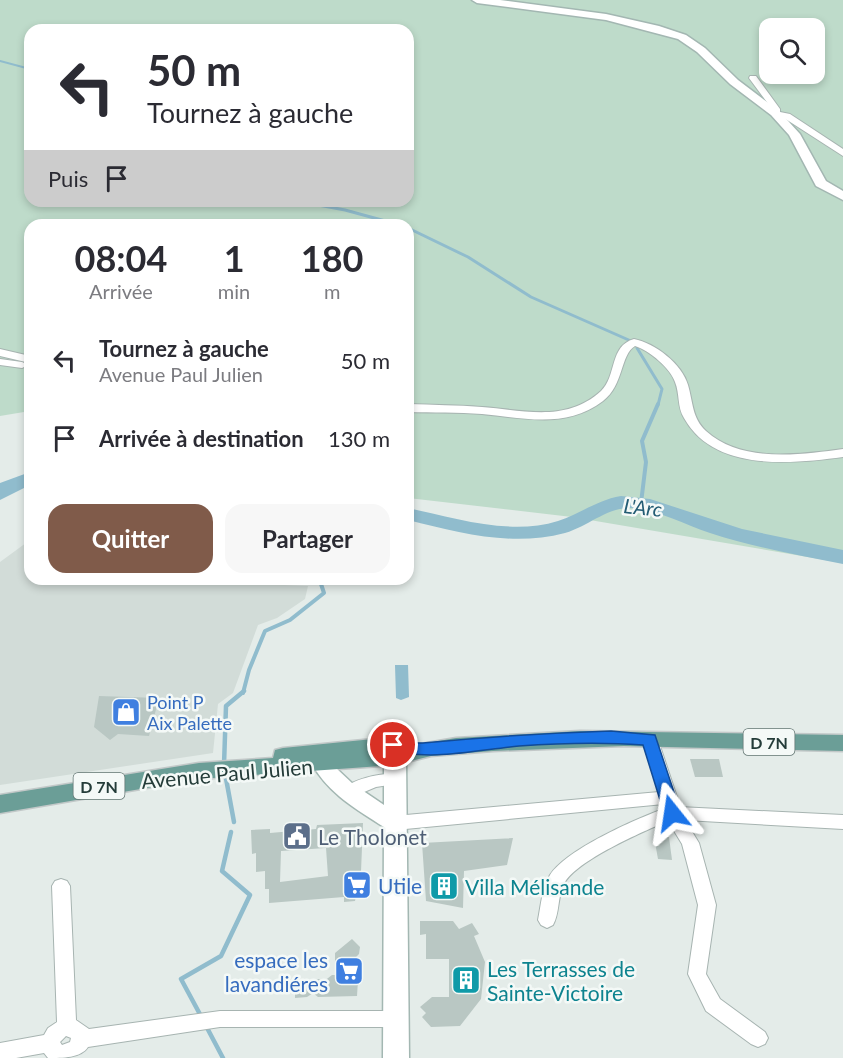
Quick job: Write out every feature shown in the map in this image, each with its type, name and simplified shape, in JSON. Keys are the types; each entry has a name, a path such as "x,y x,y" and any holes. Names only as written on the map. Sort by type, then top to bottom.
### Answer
{"main road":[{"name":"Avenue Paul Julien","path":"0,799 81,784 227,766 309,752 418,749 538,739 611,737 650,740 843,742"},
{"name":"Avenue Paul Julien","path":"227,766 323,764 389,749"},
{"name":"Avenue Paul Julien","path":"0,804 198,770"}],"street":[{"path":"477,0 589,14 670,32 693,43 734,82 775,113 795,134 821,183 843,196"},
{"path":"753,78 776,109 775,113"},
{"path":"775,113 787,116 843,153"},
{"path":"414,408 474,410 522,417 551,417 577,411 597,400 610,388 625,346 630,343 640,343 653,350 681,379 688,416 698,430 718,445 757,457 804,459 843,453"},
{"path":"0,351 24,358"},
{"path":"0,362 24,366"},
{"path":"650,740 670,805 690,843 706,905 697,974 713,1005 758,1038"},
{"path":"389,749 396,779 396,1058"},
{"path":"323,764 327,773 350,792 395,823 670,805 843,822"},
{"path":"350,792 374,781 396,779"},
{"path":"547,920 557,878 575,863 616,837 653,819 670,805"},
{"path":"61,886 67,1027"},
{"path":"0,1052 74,1051 82,1039 220,1020 397,1019"},
{"path":"60,1052 57,1031 67,1027 76,1028 82,1039"}],"shaded area":[{"path":"24,544 24,585 308,586 305,599 277,618 258,625 233,693 218,704 213,753 0,785 0,562"}],"green space":[{"path":"0,0 843,0 843,563 572,517 414,499 414,219 24,219 24,412 0,416"}],"water":[{"path":"395,665 408,665 409,697 401,700 396,698"}],"building":[{"name":"Point P Aix Palette","path":"99,696 159,698 149,736 118,734 110,740 94,727"},
{"path":"690,759 719,759 723,777 695,777"},
{"path":"363,823 360,896 356,896 355,901 344,902 344,897 269,903 269,889 265,889 265,871 256,872 256,853 252,854 251,830 270,829 270,833 316,829 317,825","holes":["326,848 328,876 280,882 281,851"]},
{"path":"654,837 669,837 672,860 658,859"},
{"name":"Villa Mélisande","path":"513,838 507,865 464,871 463,908 426,901 422,843"},
{"name":"Les Terrasses de Sainte-Victoire","path":"420,921 453,921 459,929 472,923 479,934 474,936 485,962 481,999 460,1026 431,1027 422,1017 426,1013 420,1007 432,997 449,997 449,959 426,959 426,934 420,935"},
{"name":"espace les lavandiéres","path":"352,939 360,947 359,954 354,959 359,964 357,996 318,997 313,993 307,997 295,998 295,988 305,980 319,979 323,982 332,975 349,975 335,962 335,953"}],"waterway":[{"path":"0,61 24,67"},
{"path":"329,207 378,219"},
{"path":"414,231 468,257 531,297 631,341"},
{"path":"637,348 662,389 658,405"},
{"path":"641,503 646,462 642,441 658,404"},
{"name":"L'Arc","path":"0,494 6,488 24,480"},
{"name":"L'Arc","path":"414,515 484,530 543,531 571,524 603,506 632,502 659,507 736,534 843,557"},
{"path":"243,692 249,670 265,631 290,620 324,593 321,585"},
{"path":"224,765 226,706 243,692"},
{"path":"225,773 234,822"},
{"path":"202,1018 181,979 221,956 250,895 222,871 231,832"},
{"path":"205,1024 223,1058"}],"place":[{"name":"Point P Aix Palette","path":"126,712"},
{"name":"Le Tholonet","path":"297,836"},
{"name":"Utile","path":"357,885"},
{"name":"Villa Mélisande","path":"444,886"},
{"name":"espace les lavandiéres","path":"349,971"},
{"name":"Les Terrasses de Sainte-Victoire","path":"466,980"}],"route":[{"path":"393,745 418,749 538,739 611,737 650,740 672,813"}]}
